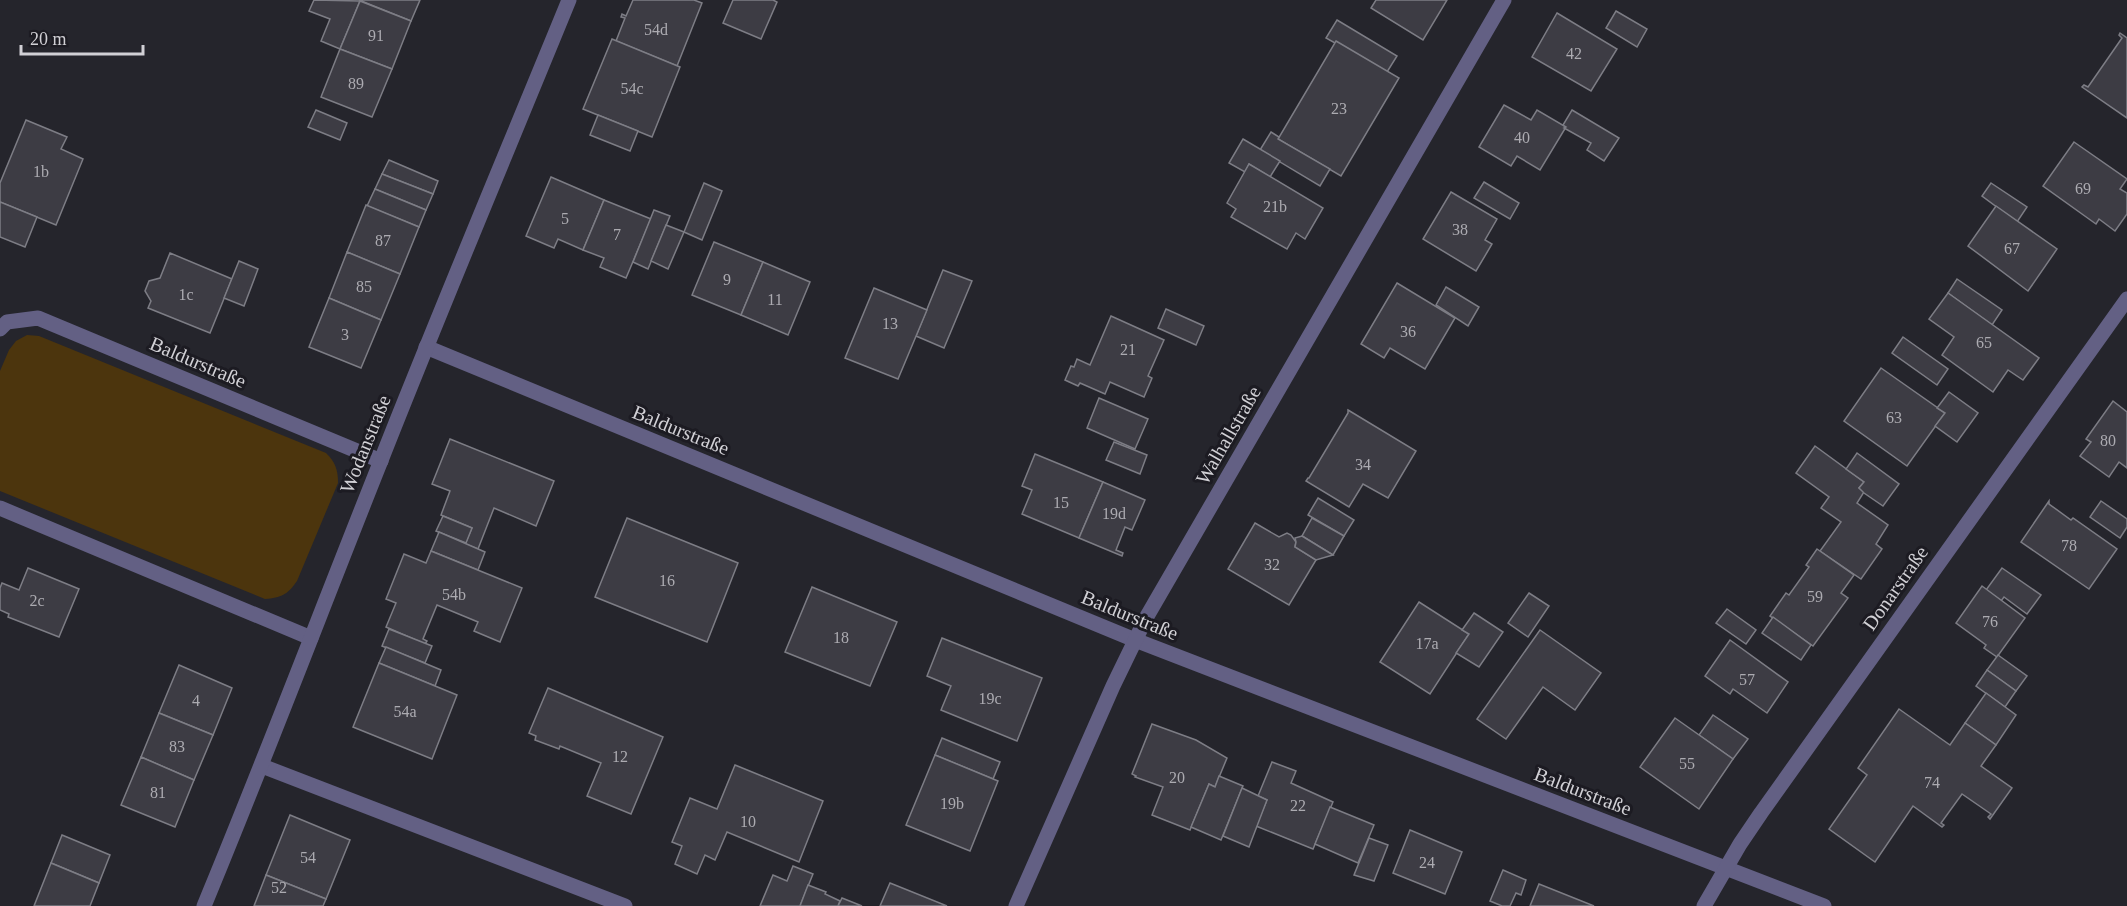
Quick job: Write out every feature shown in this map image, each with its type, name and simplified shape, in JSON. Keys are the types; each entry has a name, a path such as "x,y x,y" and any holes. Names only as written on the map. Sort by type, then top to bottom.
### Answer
{"street":[{"name":"Wodanstraße","path":"204,906 262,766 426,347 569,0"},
{"name":"Walhallstraße","path":"1016,906 1113,686 1146,618 1504,0"},
{"name":"Donarstraße","path":"1704,906 1761,813 2127,299"},
{"name":"Baldurstraße","path":"0,329 7,322 38,318 381,461"},
{"name":"Baldurstraße","path":"426,347 1135,640 1824,906"},
{"path":"0,508 311,638"},
{"path":"262,766 625,906"}],"shaded area":[{"path":"27,335 39,336 326,453 335,466 338,483 297,581 290,589 275,598 265,599 0,491 0,371 9,350 16,341"}],"building":[{"path":"314,0 360,1 340,49 321,41 330,19 309,11"},
{"path":"359,0 420,0 411,21"},
{"path":"633,0 694,0 702,3 677,66 616,41 625,18 621,17 622,14 626,16"},
{"path":"733,0 773,0 777,2 761,39 723,23"},
{"path":"1376,0 1447,0 1423,40 1371,8"},
{"path":"360,1 411,21 392,69 340,49"},
{"path":"1616,11 1647,29 1637,47 1606,28"},
{"path":"1557,13 1617,49 1591,91 1532,57"},
{"path":"1337,20 1397,56 1387,72 1326,38"},
{"path":"2120,33 2127,38 2127,118 2082,87 2084,85 2088,87 2122,38"},
{"path":"612,39 680,67 652,137 583,109"},
{"path":"1336,41 1399,78 1341,176 1278,139"},
{"path":"340,49 392,69 372,117 321,97"},
{"path":"1504,105 1531,120 1537,110 1566,127 1540,170 1517,156 1511,166 1479,147"},
{"path":"316,110 347,123 340,140 308,127"},
{"path":"1572,110 1619,138 1604,161 1587,150 1591,143 1564,128 1566,127 1563,125"},
{"path":"598,115 638,131 630,151 590,135"},
{"path":"26,120 67,137 61,149 83,159 56,225 0,202 0,183"},
{"path":"1271,132 1279,137 1278,139 1330,169 1320,186 1260,150"},
{"path":"1243,139 1280,161 1270,177 1249,164 1245,172 1229,163"},
{"path":"2074,142 2127,179 2120,189 2127,193 2127,214 2115,231 2099,219 2096,224 2043,186"},
{"path":"389,160 438,181 433,194 382,174"},
{"path":"1249,164 1323,208 1305,239 1296,233 1287,249 1231,217 1236,209 1227,203"},
{"path":"382,174 433,194 426,210 375,189"},
{"path":"551,177 604,200 583,250 558,239 554,248 526,236"},
{"path":"1484,182 1519,203 1510,219 1474,198"},
{"path":"704,183 722,191 702,240 684,232"},
{"path":"1991,183 2027,207 2017,222 1982,196"},
{"path":"375,189 426,210 419,227 367,206"},
{"path":"1451,192 1497,219 1485,240 1492,244 1476,271 1423,239"},
{"path":"604,200 651,219 626,278 600,267 604,258 583,250"},
{"path":"0,202 37,217 25,247 0,237"},
{"path":"366,205 419,227 400,274 347,252"},
{"path":"1996,206 2057,249 2028,291 1968,246"},
{"path":"654,210 670,216 648,269 633,262"},
{"path":"666,225 684,232 668,269 651,261"},
{"path":"714,242 763,262 741,315 692,295"},
{"path":"347,252 400,274 381,320 329,298"},
{"path":"170,253 232,279 210,333 148,308 151,301 145,291 149,281 160,278"},
{"path":"239,261 258,269 244,306 224,298"},
{"path":"763,262 810,282 788,335 741,315"},
{"path":"943,270 972,281 944,348 916,336"},
{"path":"1957,279 2002,310 1992,325 1948,293"},
{"path":"1397,283 1455,318 1425,369 1390,348 1384,358 1361,344"},
{"path":"1446,287 1479,307 1468,326 1436,305"},
{"path":"874,288 927,310 898,379 845,358"},
{"path":"1948,293 2039,358 2023,380 2008,370 1993,392 1942,355 1954,337 1929,319"},
{"path":"329,298 381,320 361,368 309,347"},
{"path":"1166,309 1204,326 1196,345 1158,328"},
{"path":"1111,316 1164,340 1148,376 1152,378 1144,397 1110,382 1105,394 1080,383 1078,386 1065,380 1077,359 1090,365"},
{"path":"1903,337 1948,369 1937,385 1892,353"},
{"path":"1881,368 1945,413 1907,466 1844,421"},
{"path":"1949,392 1978,413 1957,442 1935,426 1945,413 1937,408"},
{"path":"1099,398 1148,419 1135,449 1087,428"},
{"path":"2113,401 2127,412 2127,468 2119,462 2109,477 2080,456 2091,442 2086,439"},
{"path":"1348,410 1416,451 1388,498 1363,484 1349,507 1306,481"},
{"path":"450,439 554,481 536,526 494,508 478,549 465,544 472,528 441,515 450,491 432,484"},
{"path":"1114,442 1147,455 1140,474 1106,460"},
{"path":"1815,446 1864,482 1859,488 1864,492 1857,503 1888,525 1876,544 1882,549 1861,579 1820,551 1841,522 1821,508 1829,497 1796,473"},
{"path":"1857,453 1899,484 1883,506 1859,488 1864,482 1846,469"},
{"path":"1035,454 1103,482 1079,538 1022,514 1032,490 1022,486"},
{"path":"1103,482 1145,500 1132,530 1125,527 1116,550 1123,553 1122,556 1079,538"},
{"path":"1318,498 1354,520 1344,536 1308,515"},
{"path":"2049,501 2049,504 2071,520 2073,518 2117,549 2089,589 2021,542"},
{"path":"2101,501 2127,519 2127,527 2120,538 2090,517"},
{"path":"443,516 472,528 466,543 436,531"},
{"path":"627,518 738,563 707,642 595,597"},
{"path":"1312,518 1344,536 1333,555 1302,536"},
{"path":"1255,523 1279,537 1287,533 1291,535 1296,542 1295,547 1316,560 1289,605 1228,569"},
{"path":"439,532 485,552 478,570 431,551"},
{"path":"1302,536 1333,555 1316,560 1295,547 1295,538"},
{"path":"1817,549 1854,575 1841,593 1848,598 1813,646 1770,616 1786,593 1789,595 1809,567 1806,565"},
{"path":"431,551 522,588 500,642 474,631 478,622 437,605 423,639 427,641 425,644 386,627 396,603 386,599 404,554 426,563"},
{"path":"28,568 79,589 59,637 8,617 9,614 0,610 2,583 19,590"},
{"path":"2002,568 2041,595 2027,614 2004,597 2001,601 1986,590"},
{"path":"1982,586 2025,618 1997,657 1984,648 1986,645 1956,623"},
{"path":"812,587 897,622 870,686 785,652"},
{"path":"1529,593 1549,606 1528,637 1508,623"},
{"path":"1419,602 1469,634 1430,694 1380,662"},
{"path":"1727,609 1756,630 1746,644 1716,623"},
{"path":"1474,613 1503,632 1479,667 1456,653 1469,634 1462,630"},
{"path":"1773,617 1811,645 1801,660 1762,633"},
{"path":"389,629 432,646 425,663 382,646"},
{"path":"1540,630 1601,673 1575,710 1543,687 1506,739 1477,719"},
{"path":"942,638 1042,678 1017,741 941,710 951,686 927,676"},
{"path":"1730,640 1788,682 1767,713 1733,689 1730,694 1705,676"},
{"path":"386,647 441,670 435,686 379,663"},
{"path":"1998,655 2027,676 2016,691 1987,670"},
{"path":"379,663 457,695 432,759 353,727"},
{"path":"179,665 232,688 213,735 159,713"},
{"path":"1987,670 2016,691 2005,707 1976,686"},
{"path":"548,688 663,737 631,814 587,796 601,763 560,746 559,749 535,740 536,736 529,733"},
{"path":"1986,693 2016,715 1996,745 1965,723"},
{"path":"1899,709 1950,745 1965,723 1996,745 1981,766 2012,788 1990,819 1988,817 1991,814 1962,794 1941,823 1944,825 1942,827 1913,806 1875,862 1829,829 1867,775 1858,768"},
{"path":"159,713 213,735 194,780 141,757"},
{"path":"1713,715 1748,739 1733,759 1699,735"},
{"path":"1675,718 1733,759 1699,809 1640,767"},
{"path":"1152,724 1196,740 1227,758 1215,787 1209,784 1190,830 1152,815 1163,787 1132,774"},
{"path":"942,738 1000,762 993,779 935,755"},
{"path":"935,755 998,781 970,851 906,825"},
{"path":"141,757 194,780 175,827 121,805"},
{"path":"1272,762 1296,771 1291,783 1333,802 1313,849 1256,826 1267,800 1258,796"},
{"path":"735,765 823,801 799,862 727,832 715,860 705,855 697,874 675,864 682,846 672,842 690,798 717,809"},
{"path":"1219,776 1243,786 1221,840 1191,827 1209,784 1215,787"},
{"path":"1242,788 1267,800 1249,847 1223,836"},
{"path":"1330,807 1374,825 1358,863 1315,844"},
{"path":"290,815 350,840 326,899 266,875"},
{"path":"1410,830 1462,852 1445,894 1393,873"},
{"path":"62,835 110,855 99,883 51,863"},
{"path":"1369,838 1388,845 1374,881 1354,875"},
{"path":"51,863 99,883 90,906 34,906"},
{"path":"793,866 813,874 800,906 760,906 773,875 787,881"},
{"path":"1503,870 1526,880 1521,895 1516,893 1510,906 1502,906 1490,901"},
{"path":"266,875 326,899 323,906 254,906"},
{"path":"890,883 947,906 880,906"},
{"path":"1539,884 1594,906 1530,906"},
{"path":"808,885 840,901 838,906 800,906"},
{"path":"842,898 862,906 838,906"}]}
